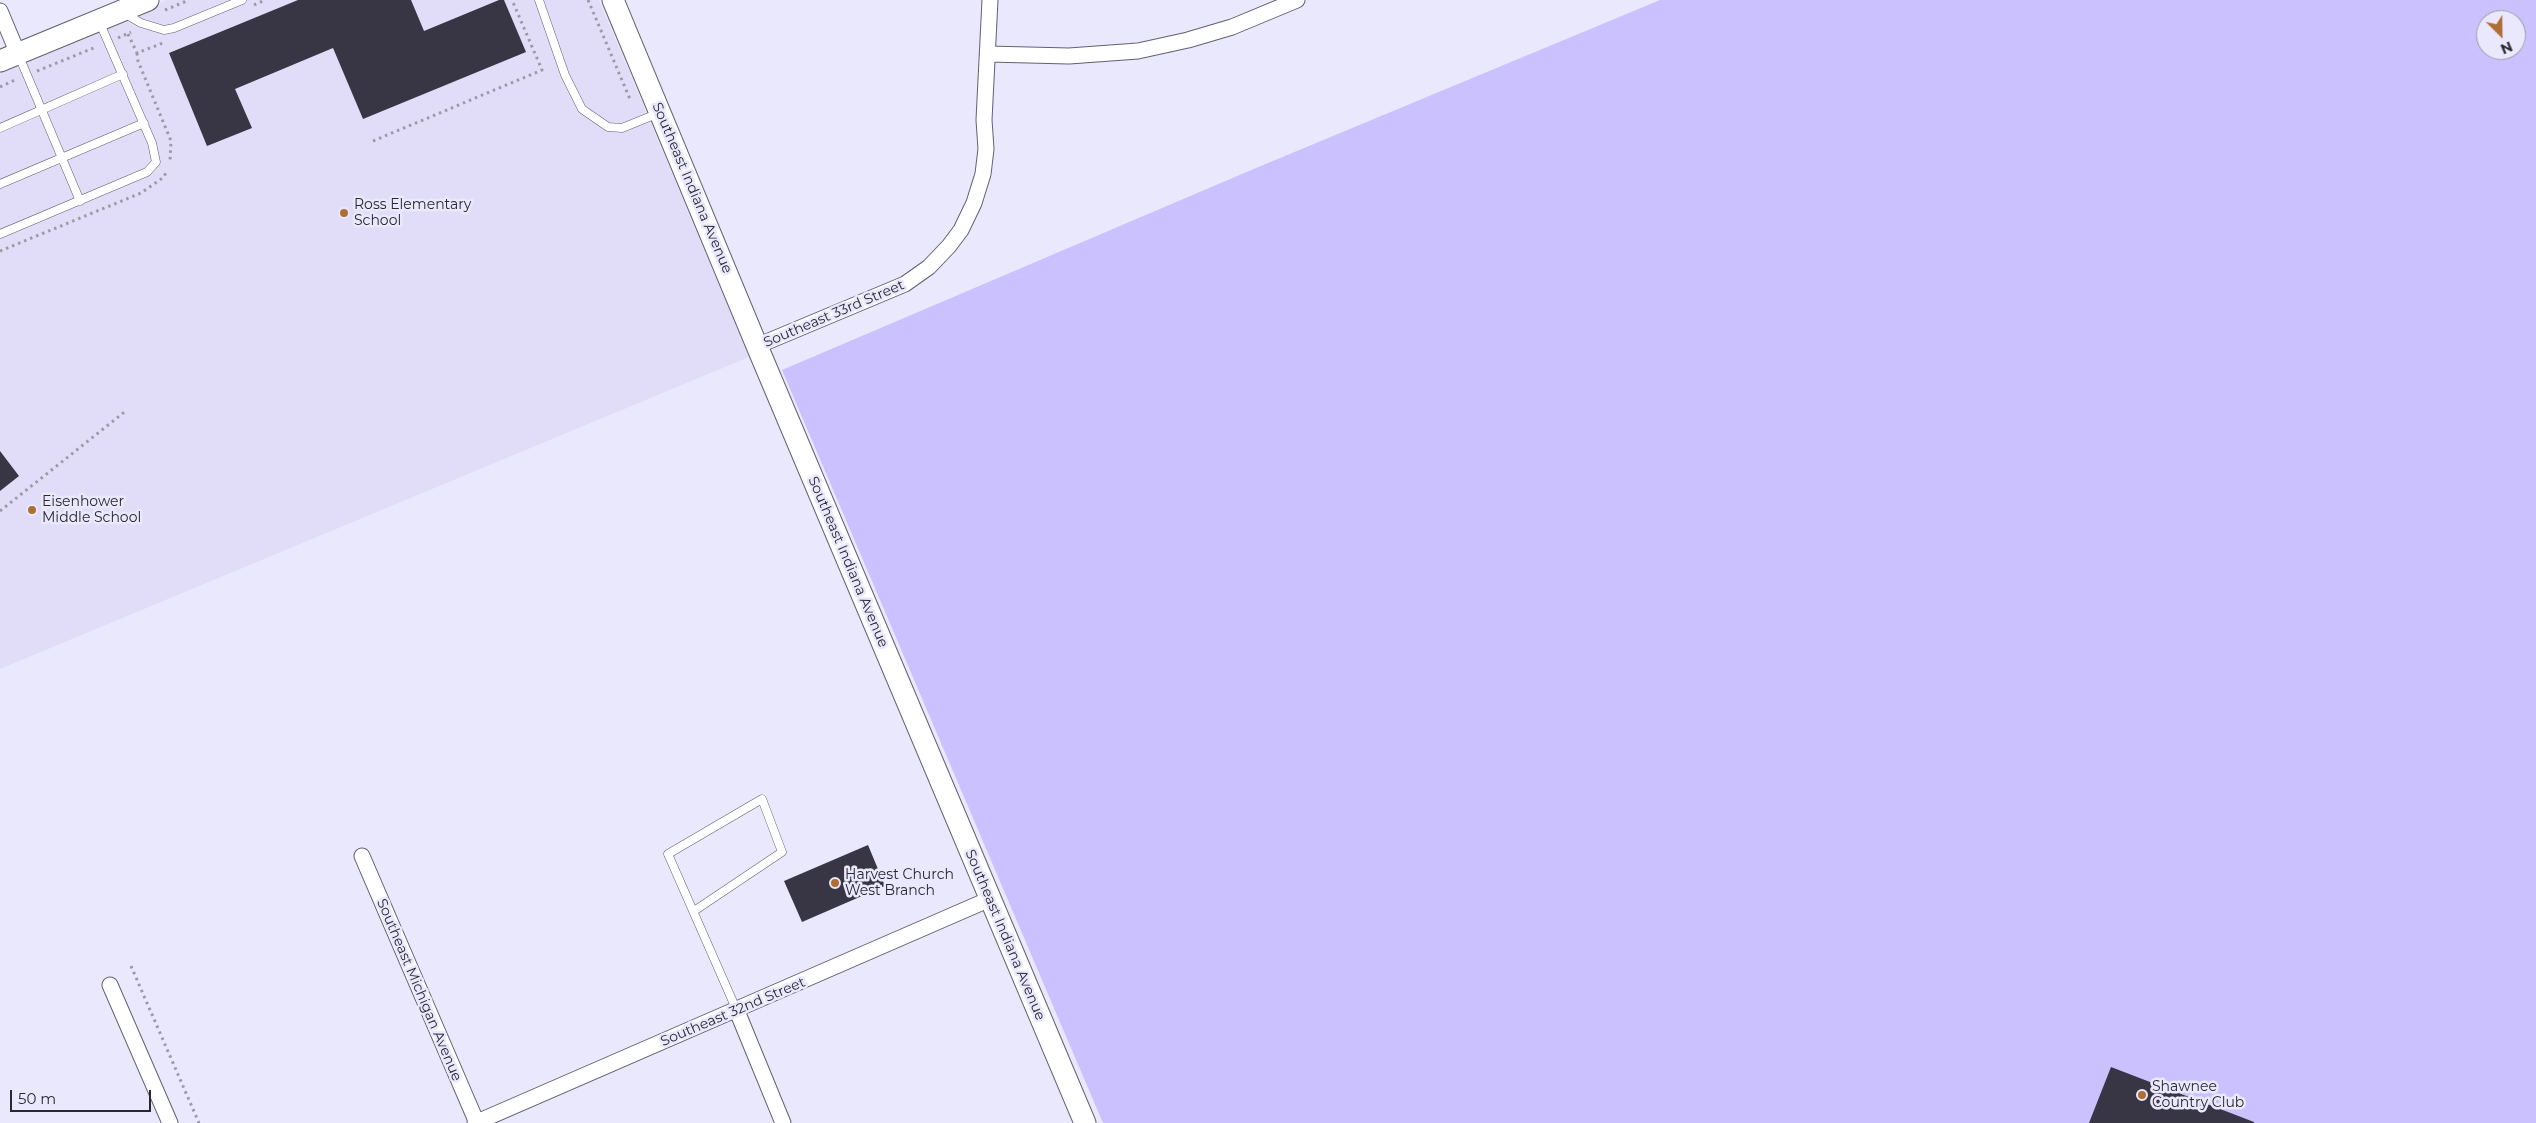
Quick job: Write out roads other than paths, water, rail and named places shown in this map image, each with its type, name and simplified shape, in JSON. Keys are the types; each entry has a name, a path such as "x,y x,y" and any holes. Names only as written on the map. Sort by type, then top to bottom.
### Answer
{"street":[{"path":"0,11 9,57 123,12 148,0"},
{"name":"Southeast Indiana Avenue","path":"613,0 1085,1123"},
{"name":"Southeast 33rd Street","path":"757,346 905,284 929,267 949,246 974,204 982,174 986,149 984,120 990,0"},
{"path":"988,54 1069,56 1138,51 1188,40 1232,27 1297,0"},
{"name":"Southeast Michigan Avenue","path":"362,856 476,1123"},
{"name":"Southeast 32nd Street","path":"476,1123 737,1011 990,899"},
{"path":"110,985 170,1123"},
{"path":"737,1011 783,1123"}],"lane":[{"path":"123,12 148,26 164,30 174,28 242,0"},
{"path":"539,0 566,75 582,109 608,126 622,128 661,113"},
{"path":"0,234 147,172 156,162 152,143 144,123 99,21"},
{"path":"9,57 41,110 80,201"},
{"path":"0,128 123,74"},
{"path":"0,184 144,123"},
{"path":"694,911 782,852 762,799 668,854 737,1011"}],"place":[{"name":"Ross Elementary School","path":"344,213"},
{"name":"Eisenhower Middle School","path":"32,510"},
{"name":"Harvest Church West Branch","path":"835,883"},
{"name":"Shawnee Country Club","path":"2142,1095"}]}
